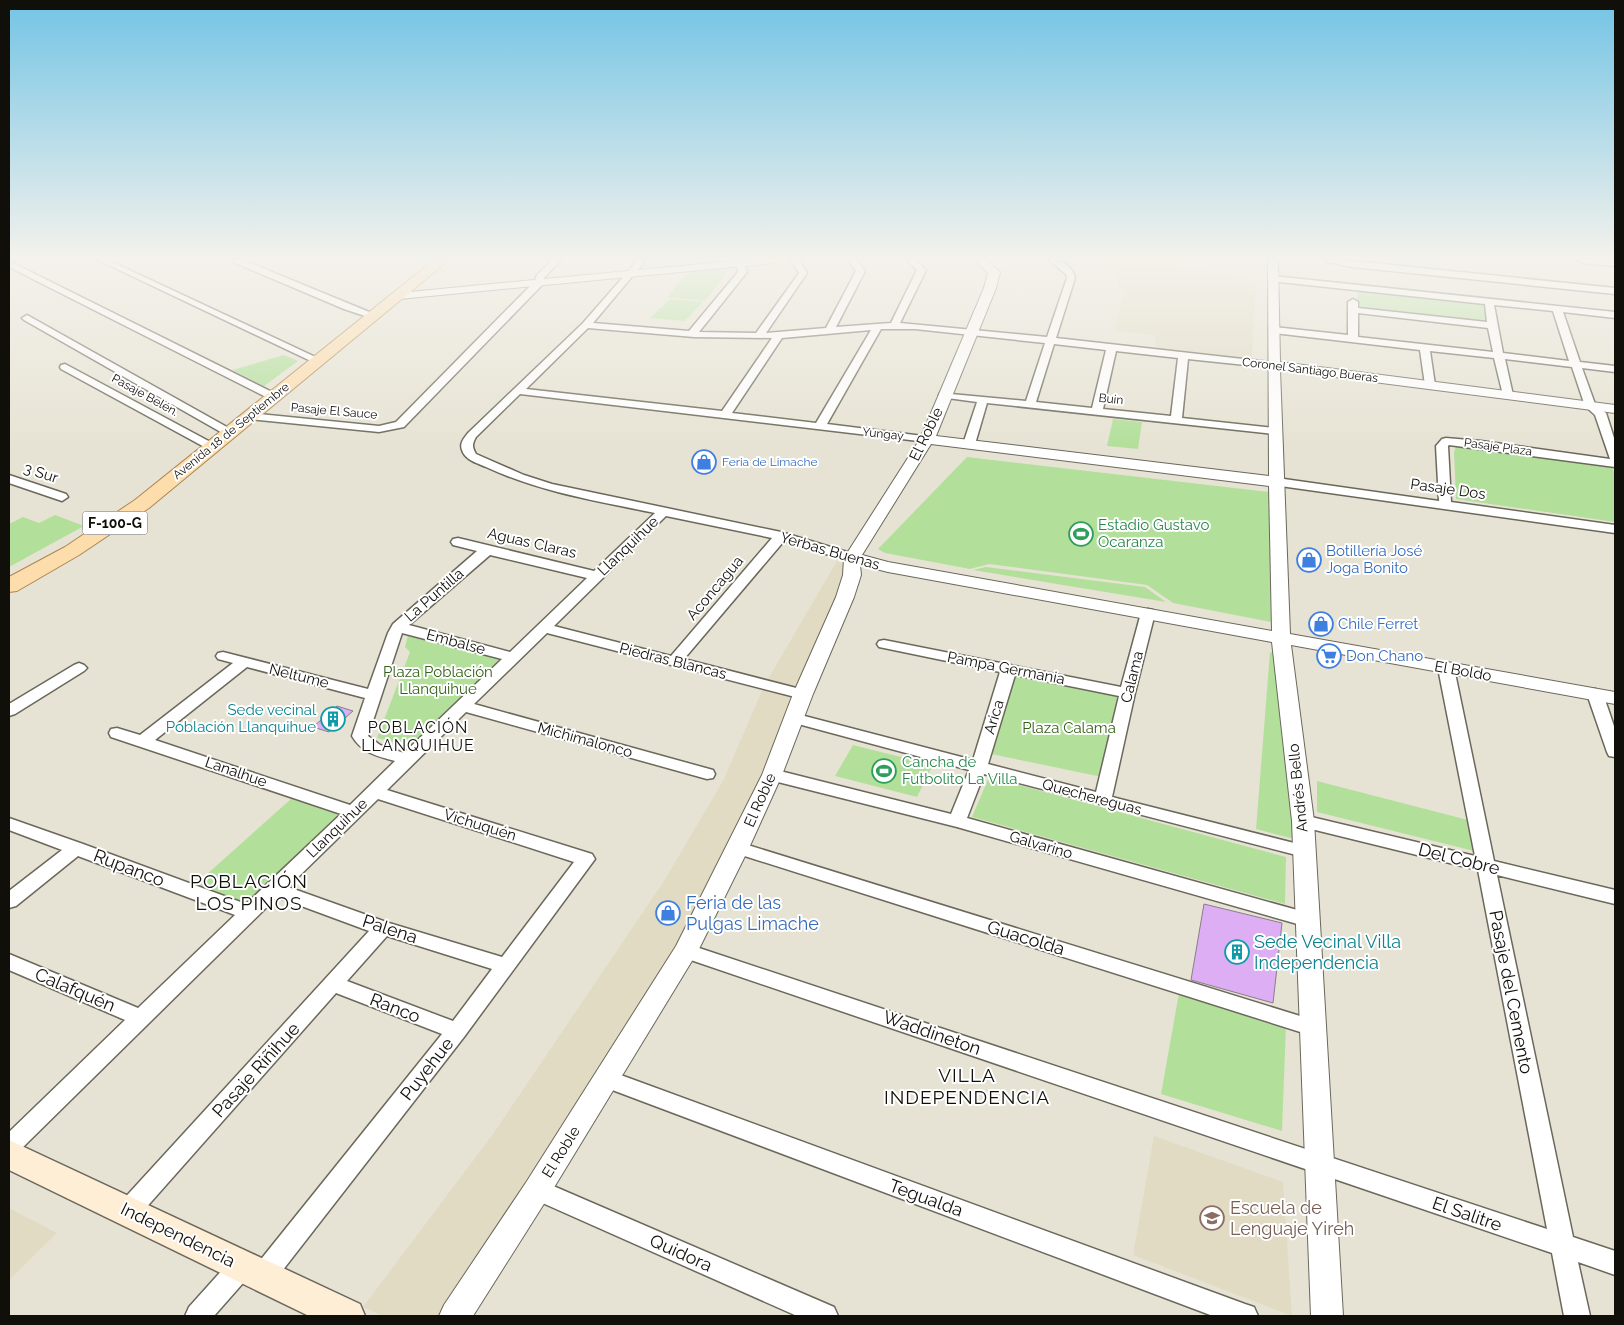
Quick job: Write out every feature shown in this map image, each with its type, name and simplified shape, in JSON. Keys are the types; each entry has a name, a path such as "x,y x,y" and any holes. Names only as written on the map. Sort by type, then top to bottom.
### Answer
{"main road":[{"name":"Avenida 18 de Septiembre","path":"9,586 72,551 142,504 367,322"},
{"name":"Independencia","path":"9,1154 347,1316"}],"street":[{"path":"34,322 230,433"},
{"path":"124,322 274,397"},
{"path":"234,322 318,361"},
{"name":"Pasaje El Sauce","path":"250,416 386,429 400,425 499,322"},
{"path":"519,391 589,322"},
{"path":"692,334 702,322"},
{"path":"759,336 769,322"},
{"path":"830,330 834,322"},
{"path":"894,326 896,322"},
{"name":"El Roble","path":"455,1316 537,1190 686,951 738,848 772,775 803,694 845,597 852,575 852,558 927,439 975,322"},
{"path":"1030,404 1057,322"},
{"name":"Andrés Bello","path":"1274,322 1281,638 1304,821 1327,1316"},
{"path":"1353,322 1353,339"},
{"path":"1456,322 1492,326"},
{"path":"1491,322 1508,395"},
{"path":"1561,322 1590,406 1600,413 1615,458"},
{"name":"Coronel Santiago Bueras","path":"586,325 692,334 759,336 878,326 971,331 1274,365 1615,409"},
{"path":"819,427 878,326"},
{"path":"1274,330 1615,369"},
{"path":"724,416 779,335"},
{"path":"1096,411 1112,347"},
{"path":"1425,348 1430,385"},
{"path":"1176,420 1183,355"},
{"name":"Pasaje Belén.","path":"65,367 212,447"},
{"name":"Yungay","path":"519,391 1277,482"},
{"name":"Yerbas Buenas","path":"519,391 472,435 467,443 467,449 472,456 494,468 549,487 781,536 888,568 1281,638"},
{"name":"Buin","path":"944,395 1275,431"},
{"path":"969,444 983,399"},
{"name":"Pasaje Plaza","path":"1445,505 1442,446 1446,441 1481,444 1615,464"},
{"name":"3 Sur","path":"9,479 62,497"},
{"name":"Pasaje Dos","path":"1277,482 1615,529"},
{"name":"Llanquihue","path":"9,1146 665,510"},
{"name":"Aconcagua","path":"675,662 781,536"},
{"name":"Aguas Claras","path":"458,542 598,576"},
{"name":"La Puntilla","path":"408,759 363,742 360,736 398,626 487,550"},
{"name":"Calama","path":"1103,800 1127,693 1148,613"},
{"name":"Embalse","path":"398,626 513,657"},
{"name":"Piedras Blancas","path":"543,628 803,694"},
{"name":"El Boldo","path":"1281,638 1615,698"},
{"name":"Pampa Germania","path":"884,644 1127,693"},
{"name":"Neltume","path":"223,656 375,696"},
{"path":"143,741 244,662"},
{"path":"9,711 79,668"},
{"name":"Pasaje del Cemento","path":"1446,668 1577,1316"},
{"name":"Arica","path":"957,821 979,766 1009,669"},
{"path":"1595,694 1615,752"},
{"name":"Michimalonco","path":"463,706 707,774"},
{"name":"Quechereguas","path":"794,718 1304,851"},
{"name":"Lanalhue","path":"117,733 354,812"},
{"name":"Galvarino","path":"772,775 957,821 1308,920"},
{"name":"Vichuquén","path":"374,792 586,858"},
{"name":"Del Cobre","path":"1304,821 1615,897"},
{"name":"Rupanco","path":"9,824 249,913"},
{"path":"9,901 77,848"},
{"name":"Guacolda","path":"738,848 1313,1028"},
{"name":"Puyehue","path":"198,1316 253,1271 457,1031 586,858"},
{"name":"Palena","path":"274,889 383,928 507,966"},
{"name":"Pasaje Riñihue","path":"128,1211 383,928"},
{"name":"Waddineton","path":"686,951 1320,1163"},
{"name":"Calafquén","path":"9,962 141,1018"},
{"name":"Ranco","path":"333,984 457,1031"},
{"name":"Tegualda","path":"607,1079 1245,1316"},
{"name":"El Salitre","path":"1320,1163 1615,1263"},
{"name":"Quidora","path":"537,1190 825,1316"}],"shaded area":[{"path":"1117,322 1254,322 1252,359 1247,361 1156,349 1155,335 1114,331"},
{"name":"Feria de las Pulgas Limache","path":"837,561 845,566 842,582 764,778 676,945 599,1070 534,1184 449,1316 382,1316 363,1307 493,1134 664,881 723,781 764,686"},
{"name":"Escuela de Lenguaje Yireh","path":"1154,1136 1283,1182 1292,1316 1133,1255"},
{"path":"9,1208 57,1233 9,1280"}],"green space":[{"path":"1470,322 1489,322 1489,324"},
{"path":"284,355 298,361 264,386 233,370"},
{"path":"1113,419 1142,422 1138,449 1107,446"},
{"path":"1462,445 1612,467 1615,474 1615,522 1456,499 1454,452 1456,447"},
{"name":"Estadio Gustavo Ocaranza","path":"967,457 1269,492 1271,622 1173,603 1147,585 989,564 970,569 885,553 878,549"},
{"path":"55,515 84,526 9,567 9,524 23,517 39,523"},
{"path":"986,567 1145,587 1166,602 973,570"},
{"name":"Plaza Población Llanquihue","path":"408,635 510,662 419,748 377,738 410,652 405,647"},
{"path":"1270,652 1282,655 1294,839 1256,829"},
{"name":"Plaza Calama","path":"1014,675 1120,695 1102,777 991,754"},
{"name":"Cancha de Futbolito La Villa","path":"853,745 933,765 917,797 835,776"},
{"path":"989,777 1286,857 1285,904 972,817"},
{"path":"1317,781 1468,820 1474,851 1317,812"},
{"path":"291,799 345,817 253,905 196,884"},
{"path":"1179,993 1286,1025 1282,1131 1161,1094"}],"building":[{"name":"Sede vecinal Población Llanquihue","path":"337,706 353,711 329,732 313,727"},
{"name":"Sede Vecinal Villa Independencia","path":"1204,904 1282,923 1273,1003 1191,980"}],"place":[{"name":"Feria de Limache","path":"704,462"},
{"name":"Estadio Gustavo Ocaranza","path":"1081,534"},
{"name":"Botillería José Joga Bonito","path":"1309,560"},
{"name":"Chile Ferret","path":"1321,624"},
{"name":"Don Chano","path":"1329,656"},
{"name":"Sede vecinal Población Llanquihue","path":"333,719"},
{"name":"Cancha de Futbolito La Villa","path":"884,771"},
{"name":"Feria de las Pulgas Limache","path":"668,913"},
{"name":"Sede Vecinal Villa Independencia","path":"1237,952"},
{"name":"Escuela de Lenguaje Yireh","path":"1212,1218"}],"district":[{"name":"POBLACIÓN LLANQUIHUE","path":"418,736"},
{"name":"POBLACIÓN LOS PINOS","path":"249,892"},
{"name":"VILLA INDEPENDENCIA","path":"967,1086"}]}
